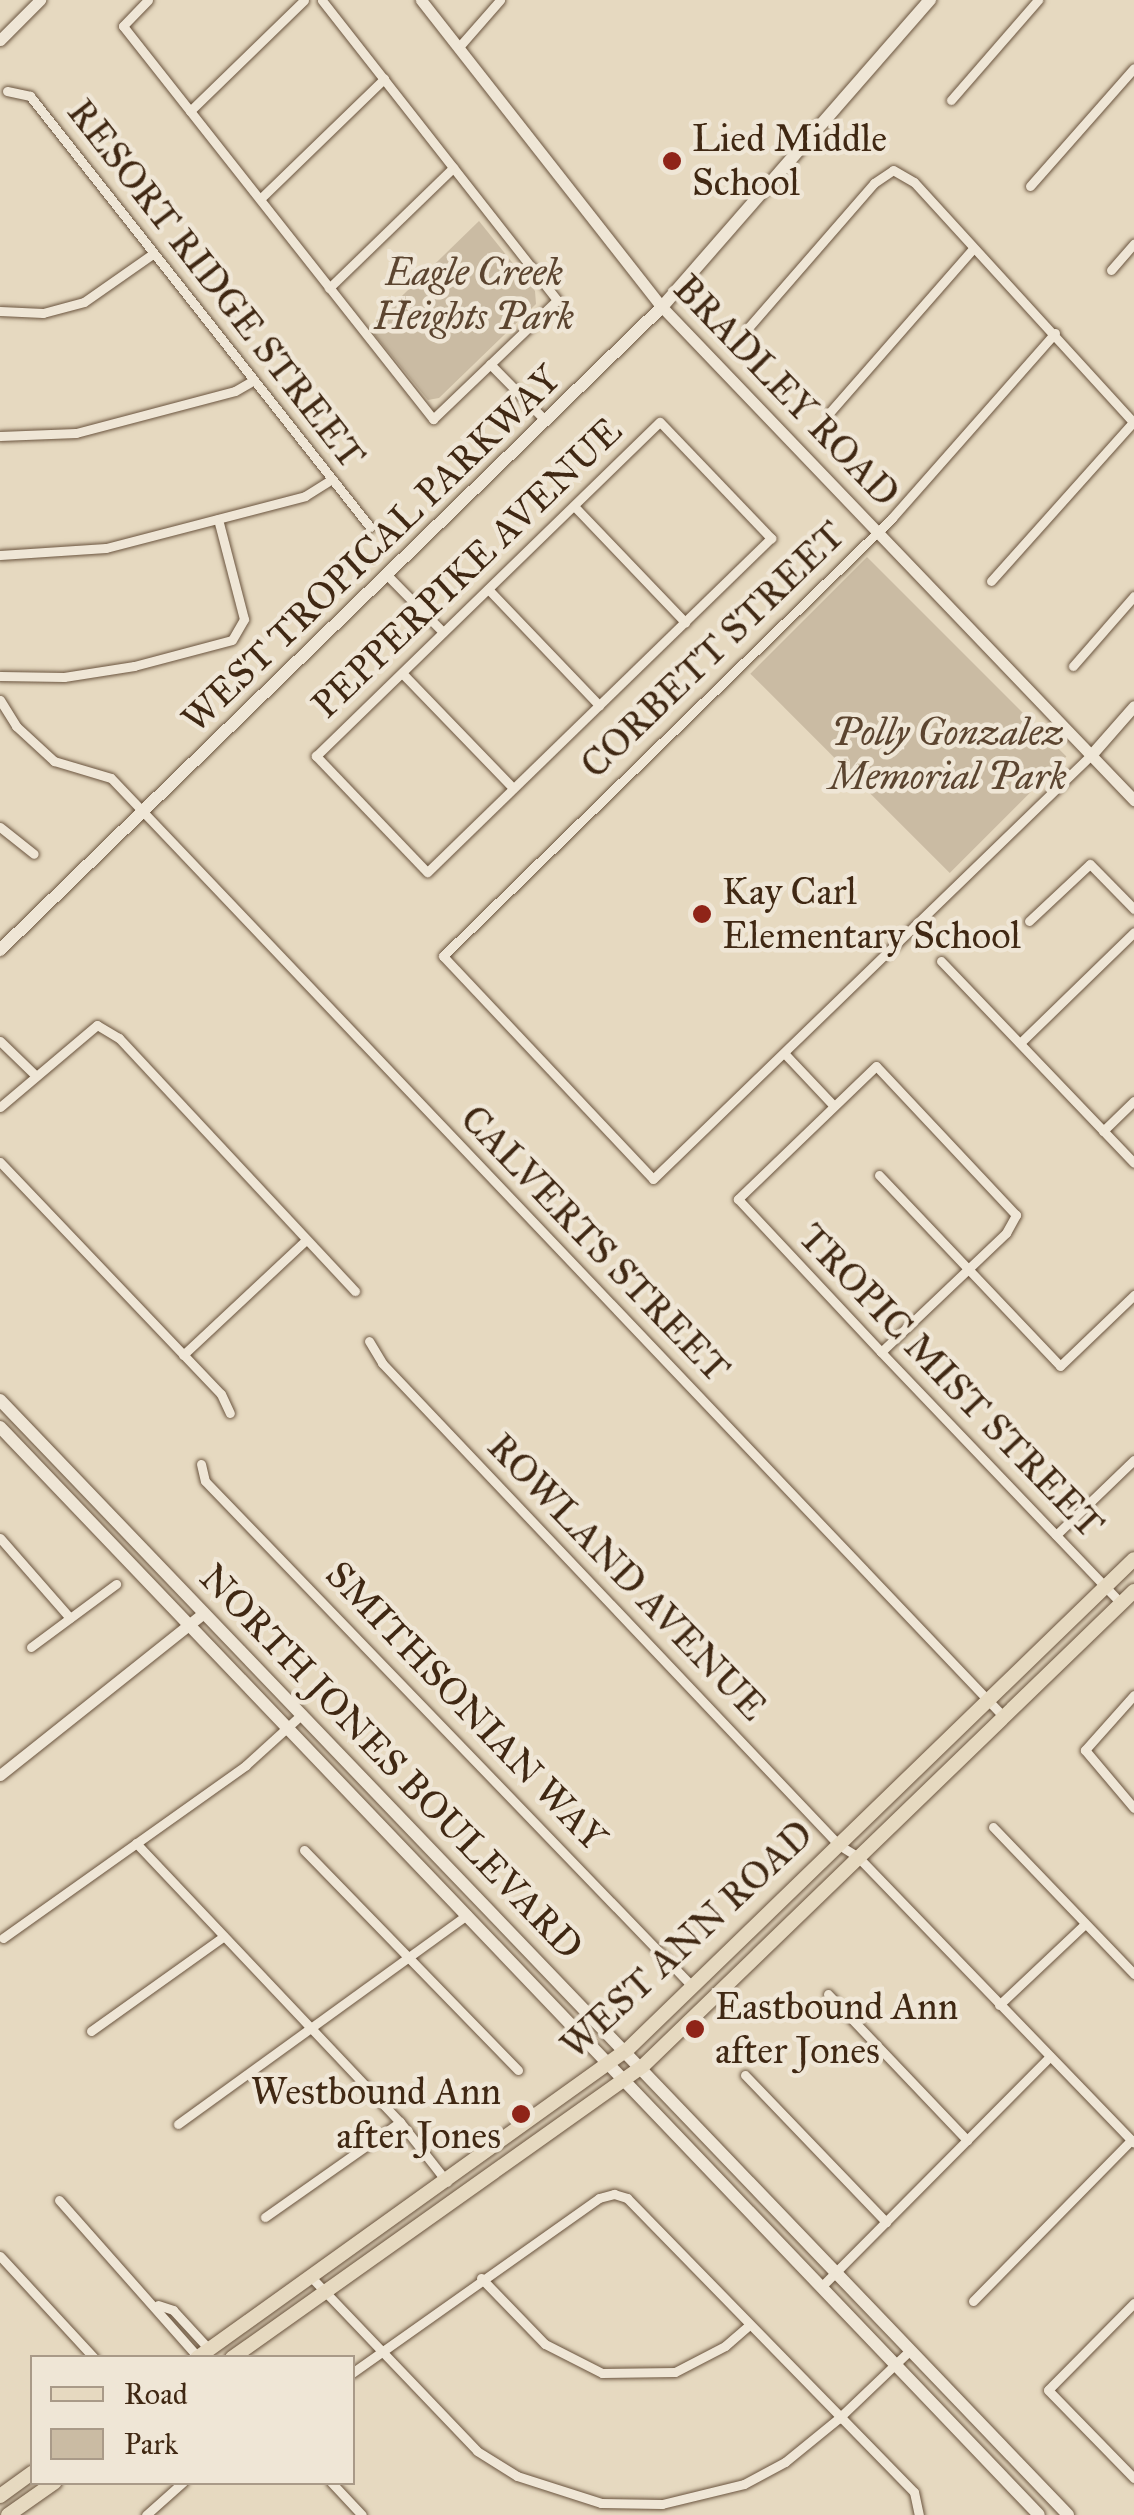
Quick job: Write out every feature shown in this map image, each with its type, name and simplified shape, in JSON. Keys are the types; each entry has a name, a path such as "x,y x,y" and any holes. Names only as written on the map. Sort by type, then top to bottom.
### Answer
{"main road":[{"name":"WEST TROPICAL PARKWAY","path":"0,950 662,307 930,0"},
{"name":"NORTH JONES BOULEVARD","path":"0,1400 628,2049 908,2352 1065,2514"},
{"name":"NORTH JONES BOULEVARD","path":"0,1427 1039,2515"},
{"name":"WEST ANN ROAD","path":"236,2355 644,2066 988,1699 1134,1559"},
{"name":"WEST ANN ROAD","path":"202,2354 628,2049 693,1987 1004,1717 1134,1590"},
{"path":"410,2232 447,2182"},
{"path":"0,2496 30,2475"},
{"path":"8,2515 51,2485"}],"street":[{"path":"0,40 40,0"},
{"path":"148,0 123,26 433,420 556,300 322,0"},
{"path":"190,111 304,0"},
{"name":"BRADLEY ROAD","path":"421,0 662,307 1134,800"},
{"path":"458,48 500,0"},
{"path":"951,100 1035,1"},
{"path":"1030,186 1134,68"},
{"path":"260,199 384,79"},
{"name":"RESORT RIDGE STREET","path":"7,90 30,96 370,527"},
{"path":"329,288 453,168"},
{"path":"748,328 874,182 893,170 914,182 972,250 1055,333 1134,422 991,581"},
{"path":"1111,270 1134,244"},
{"path":"830,412 972,250"},
{"path":"0,311 43,313 84,302 154,252"},
{"name":"CORBETT STREET","path":"784,1053 654,1178 443,956 877,532 1055,333"},
{"path":"490,364 546,421"},
{"path":"0,436 76,432 234,391 254,380"},
{"name":"PEPPERPIKE AVENUE","path":"513,788 427,872 316,756 660,422 771,538 685,622"},
{"path":"0,556 106,548 305,496 332,479"},
{"path":"402,672 513,788 685,622 574,506"},
{"path":"0,676 134,666 240,632 244,619 218,519"},
{"path":"388,575 443,632"},
{"path":"488,589 599,705"},
{"path":"1073,666 1134,596"},
{"name":"CALVERTS STREET","path":"0,700 43,753 111,778 1004,1717"},
{"path":"881,1352 967,1270 1016,1215 876,1066 832,1105 784,1053 1091,756 1134,706"},
{"path":"0,827 34,854"},
{"path":"1029,921 1090,864 1134,909"},
{"path":"1020,1043 1134,932"},
{"path":"941,961 1134,1163"},
{"path":"0,1107 34,1074 97,1026 118,1038 355,1291"},
{"path":"0,1040 34,1074"},
{"path":"1103,1131 1134,1101"},
{"name":"TROPIC MIST STREET","path":"832,1105 738,1199 1121,1603"},
{"path":"0,1162 221,1394 230,1413"},
{"path":"879,1174 1060,1366 1134,1294"},
{"path":"182,1354 306,1240"},
{"name":"ROWLAND AVENUE","path":"369,1341 382,1363 848,1851 1133,2141"},
{"path":"1056,1535 1134,1460"},
{"name":"SMITHSONIAN WAY","path":"201,1464 205,1482 693,1987"},
{"path":"0,1538 70,1618"},
{"path":"32,1647 116,1584"},
{"path":"0,1775 204,1613"},
{"path":"1134,1695 1085,1750 1134,1808"},
{"path":"3,1938 136,1843 302,1714"},
{"path":"994,1827 1134,1974"},
{"path":"136,1843 400,2122 447,2182"},
{"path":"304,1850 518,2070"},
{"path":"178,2124 467,1915"},
{"path":"999,2005 1086,1924"},
{"path":"90,2031 224,1936"},
{"path":"828,1994 967,2140"},
{"path":"821,2287 1050,2056"},
{"path":"745,2074 886,2222"},
{"path":"265,2218 400,2122"},
{"path":"973,2301 1133,2141"},
{"path":"355,2371 481,2278 614,2194 628,2198 838,2420 914,2492 920,2513"},
{"path":"60,2200 158,2305 173,2310 202,2354"},
{"path":"0,2256 91,2355"},
{"path":"311,2278 378,2354 477,2451 516,2476 601,2502 662,2504 744,2484 785,2462 838,2420 908,2352"},
{"path":"481,2278 545,2344 602,2373 675,2372 725,2346 748,2326"},
{"path":"1134,2303 1048,2390 1134,2478"},
{"path":"150,2514 180,2485"},
{"path":"334,2485 362,2515"}],"green space":[{"name":"Eagle Creek Heights Park","path":"479,221 535,291 536,304 439,398 428,400 369,328"},
{"name":"Polly Gonzalez Memorial Park","path":"867,557 1066,756 950,873 750,674"}],"place":[{"name":"Lied Middle School","path":"672,161"},
{"name":"Kay Carl Elementary School","path":"702,914"},
{"name":"Eastbound Ann after Jones","path":"695,2029"},
{"name":"Westbound Ann after Jones","path":"521,2114"}]}
